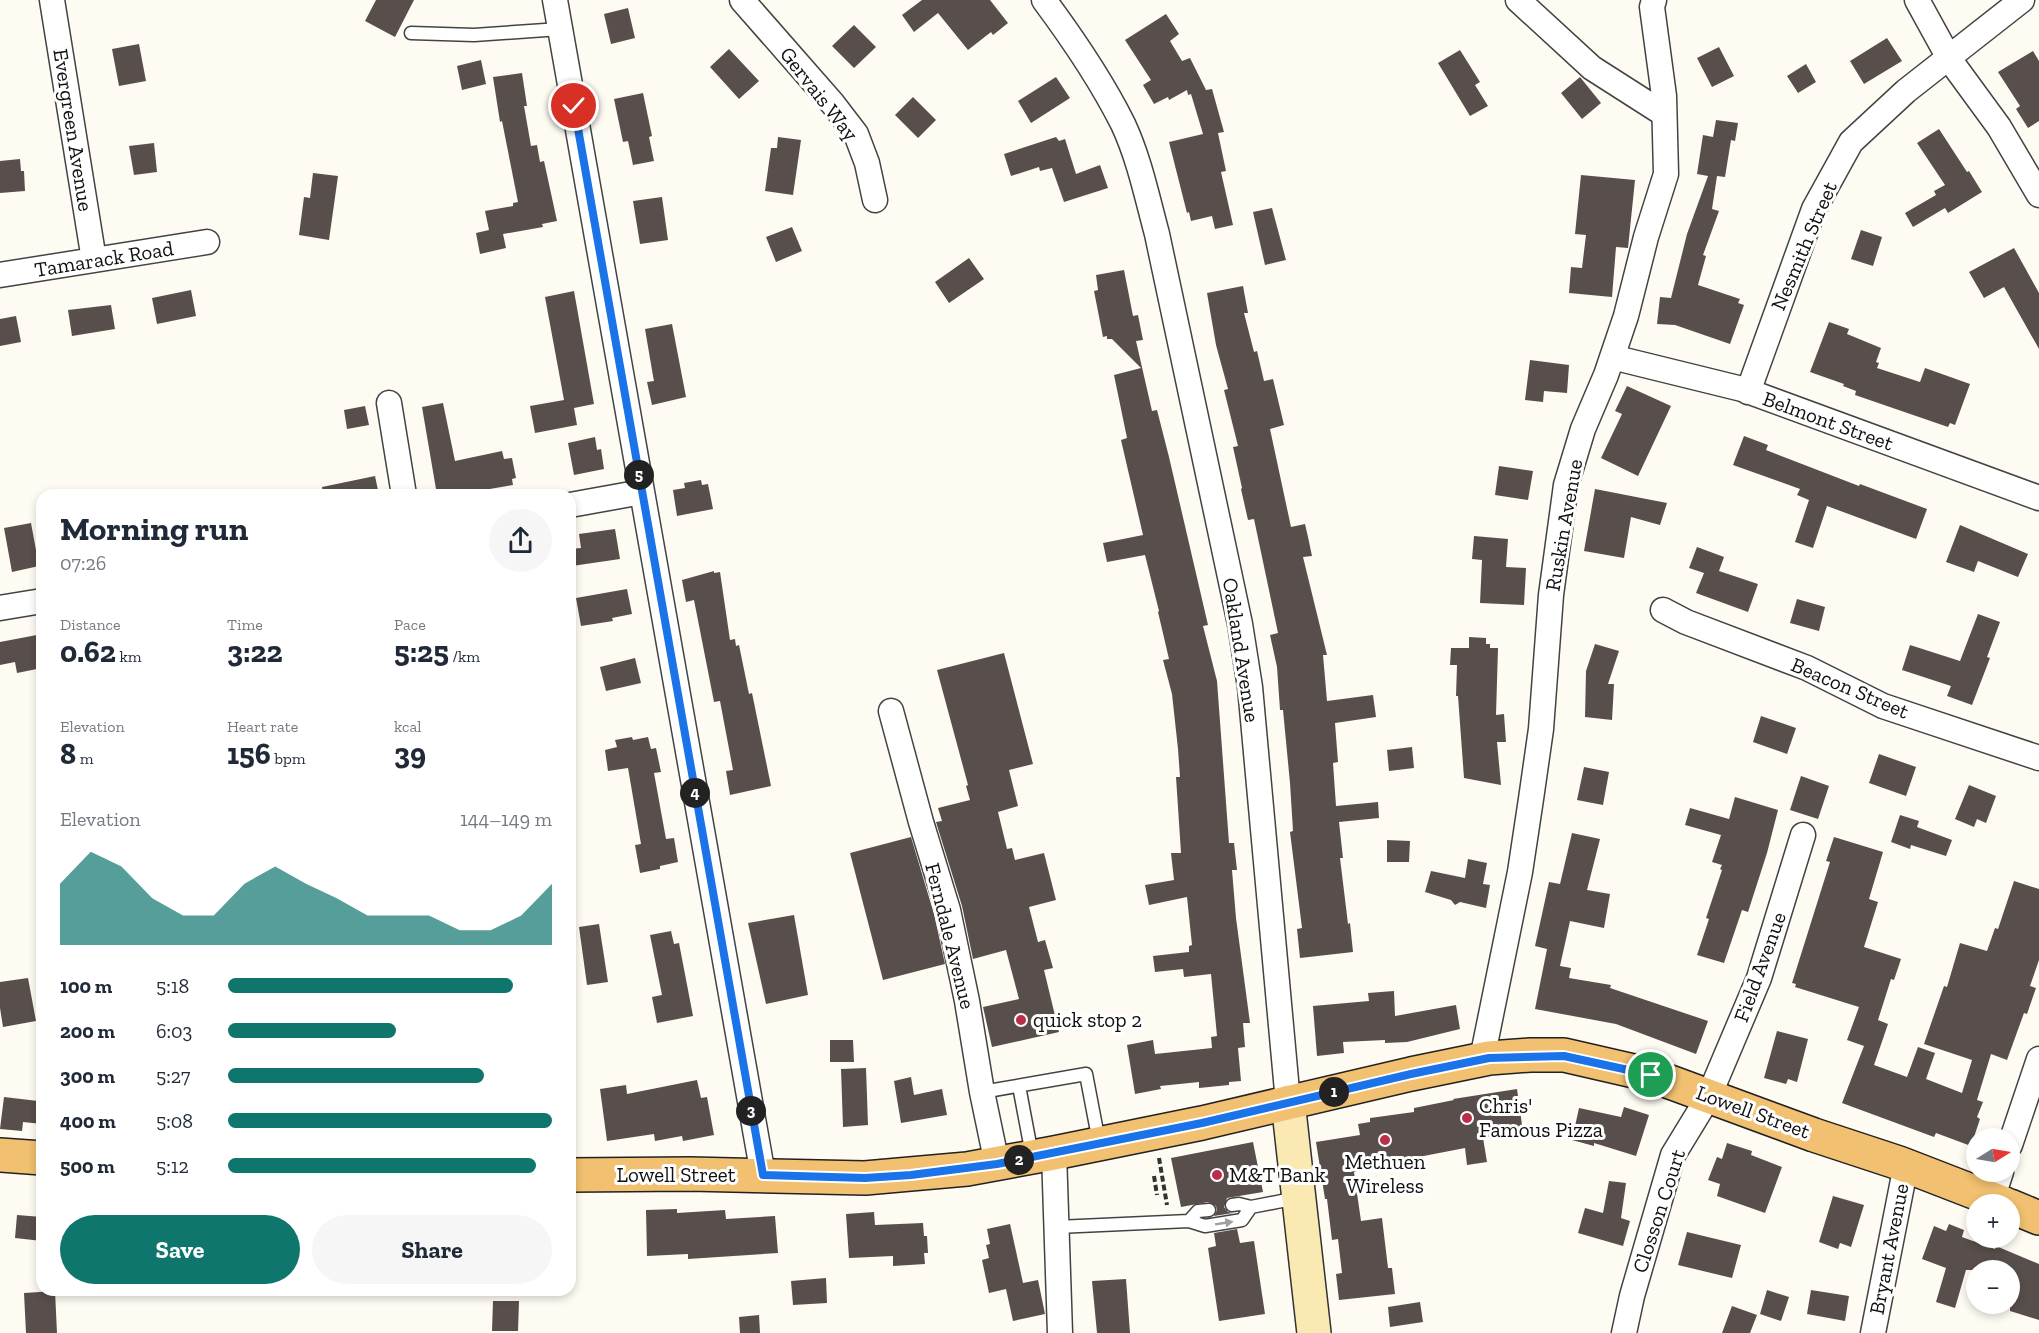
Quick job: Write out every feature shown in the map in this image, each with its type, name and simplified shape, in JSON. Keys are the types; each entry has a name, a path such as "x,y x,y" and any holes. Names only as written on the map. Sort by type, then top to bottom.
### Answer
{"main road":[{"name":"Lowell Street","path":"576,1175 763,1175 865,1178 922,1174 997,1164 1202,1123 1482,1059 1530,1055 1564,1056 1651,1075 1906,1166 1999,1194"},
{"path":"0,1155 36,1158"},
{"name":"Lowell Street","path":"2020,1206 2039,1218"}],"street":[{"name":"Evergreen Avenue","path":"52,0 94,260"},
{"path":"555,0 763,1175"},
{"name":"Gervais Way","path":"742,0 833,104 856,134 867,164 875,200"},
{"name":"Oakland Avenue","path":"1044,0 1096,75 1124,126 1143,179 1157,234 1240,624 1250,687 1288,1102 1314,1333"},
{"path":"1518,0 1592,68 1664,114"},
{"name":"Ruskin Avenue","path":"1482,1059 1520,872 1532,799 1541,729 1551,595 1566,485 1583,429 1626,316 1646,237 1666,174 1664,96 1652,7 1654,0"},
{"path":"1917,0 1948,57 1999,127 2039,195"},
{"name":"Nesmith Street","path":"1748,392 1814,209 1851,142 1906,91 2022,0"},
{"name":"Tamarack Road","path":"0,275 207,242"},
{"name":"Belmont Street","path":"1612,357 1748,392 2039,498"},
{"path":"388,403 403,489"},
{"path":"576,504 642,492"},
{"path":"0,608 36,602"},
{"name":"Beacon Street","path":"1663,610 1686,622 1807,668 1883,706 2039,758"},
{"name":"Ferndale Avenue","path":"891,711 948,910 997,1164"},
{"name":"Field Avenue","path":"1708,1096 1759,978 1803,835"},
{"path":"2016,1128 2039,1059"},
{"name":"Closson Court","path":"1624,1333 1632,1296 1673,1155 1708,1096"},
{"path":"1044,1155 1057,1227 1060,1333"},
{"name":"Bryant Avenue","path":"1873,1333 1906,1166"}],"lane":[{"path":"411,33 474,35 560,29"},
{"path":"982,1092 1086,1074 1099,1143"},
{"path":"1019,1086 1044,1155"},
{"path":"1232,1205 1251,1207 1299,1198"},
{"path":"1057,1227 1190,1221 1205,1226 1242,1220 1251,1207"},
{"path":"1190,1221 1198,1211 1209,1210"}],"path":[{"path":"1158,1158 1167,1205"},
{"path":"1154,1176 1157,1195"},
{"path":"1156,1186 1163,1184"}],"building":[{"path":"376,0 414,0 395,37 365,21"},
{"path":"922,0 990,0 1008,23 993,35 991,32 968,50 938,13 914,32 902,15"},
{"path":"628,8 635,38 611,44 604,14"},
{"path":"1166,14 1179,34 1170,41 1182,61 1190,58 1206,90 1212,89 1224,132 1218,133 1226,171 1221,172 1233,225 1215,229 1212,216 1191,221 1169,142 1203,134 1191,94 1188,95 1187,90 1169,100 1168,97 1154,104 1143,85 1151,80 1125,40"},
{"path":"854,25 876,47 854,68 832,46"},
{"path":"1887,38 1902,61 1864,84 1850,61"},
{"path":"139,44 146,81 119,86 112,49"},
{"path":"1719,47 1734,76 1712,87 1697,58"},
{"path":"729,49 759,81 739,99 710,67"},
{"path":"1460,50 1480,82 1475,85 1488,106 1470,116 1438,63"},
{"path":"2033,51 2039,61 2039,121 2028,128 2016,109 2020,106 1998,72"},
{"path":"481,60 486,84 462,90 457,66"},
{"path":"1806,64 1816,82 1798,93 1787,76"},
{"path":"522,73 527,106 524,106 531,146 537,145 540,162 544,161 557,221 542,224 543,227 503,234 506,248 480,254 476,233 489,230 485,211 513,206 513,203 518,202 502,121 500,122 493,77"},
{"path":"1056,77 1070,98 1031,123 1018,101"},
{"path":"1580,77 1601,103 1582,119 1561,93"},
{"path":"643,93 652,136 649,137 654,161 633,165 628,141 623,142 614,99"},
{"path":"913,97 936,120 918,138 895,115"},
{"path":"1716,120 1738,123 1735,141 1731,140 1725,177 1717,176 1712,209 1719,211 1703,255 1706,256 1698,285 1740,299 1738,303 1744,305 1730,344 1675,325 1657,324 1660,297 1671,298 1687,234 1708,176 1697,174 1703,135 1713,137"},
{"path":"1939,129 1982,192 1948,213 1945,208 1913,227 1905,213 1936,195 1934,191 1945,185 1917,143"},
{"path":"778,137 801,140 793,195 765,191 771,148 777,148"},
{"path":"1056,137 1059,141 1065,139 1076,174 1100,165 1108,188 1064,202 1052,168 1040,171 1039,167 1011,176 1004,154"},
{"path":"154,143 157,172 134,175 129,146"},
{"path":"20,159 21,171 24,171 25,191 0,193 0,161"},
{"path":"313,173 338,176 329,240 299,235 304,197 310,198"},
{"path":"1581,175 1635,180 1628,248 1616,247 1612,297 1569,293 1571,267 1582,268 1586,235 1575,234"},
{"path":"662,197 668,240 640,244 633,201"},
{"path":"1272,208 1286,260 1265,265 1253,212"},
{"path":"792,227 802,251 776,262 766,237"},
{"path":"1861,230 1882,237 1873,266 1851,259"},
{"path":"2014,248 2039,293 2039,349 2004,287 1984,298 1969,272"},
{"path":"969,258 984,279 949,303 935,282"},
{"path":"1124,270 1133,316 1138,315 1143,340 1136,341 1152,411 1157,410 1208,625 1203,626 1217,681 1229,843 1234,843 1237,870 1232,870 1236,918 1250,1023 1243,1023 1245,1047 1238,1048 1241,1081 1229,1082 1229,1085 1199,1088 1199,1082 1160,1086 1161,1089 1135,1094 1127,1045 1153,1040 1155,1054 1212,1048 1211,1037 1217,1036 1211,974 1184,977 1183,969 1155,972 1153,956 1189,952 1189,946 1192,945 1187,897 1149,905 1145,885 1174,880 1171,853 1181,853 1176,777 1180,777 1178,749 1172,694 1163,660 1169,659 1159,611 1145,555 1107,562 1103,543 1143,535 1121,440 1127,438 1114,375 1141,368 1112,339 1107,339 1107,336 1103,337 1094,291 1098,290 1096,275"},
{"path":"1243,286 1248,313 1244,313 1254,352 1257,351 1264,381 1273,379 1284,425 1270,429 1291,527 1305,524 1312,556 1303,557 1327,655 1323,655 1327,701 1373,695 1376,717 1335,723 1338,762 1333,763 1336,806 1378,802 1379,818 1339,822 1343,858 1340,858 1353,952 1300,958 1297,929 1302,928 1290,832 1293,831 1290,783 1283,710 1280,710 1277,667 1270,635 1278,633 1254,519 1248,520 1241,489 1233,447 1238,446 1224,390 1228,389 1216,345 1207,293"},
{"path":"191,290 196,316 157,324 152,298"},
{"path":"574,291 594,404 574,408 577,425 535,433 530,406 564,400 545,297"},
{"path":"111,305 115,329 72,336 68,310"},
{"path":"16,316 21,342 0,346 0,319"},
{"path":"1829,322 1849,329 1847,334 1881,348 1876,362 1879,363 1877,368 1920,382 1925,368 1970,384 1955,425 1950,423 1948,427 1855,395 1856,391 1843,386 1844,384 1810,372"},
{"path":"672,324 686,397 652,405 647,382 654,381 645,329"},
{"path":"1530,360 1569,365 1567,393 1544,391 1543,402 1525,400"},
{"path":"1627,386 1671,406 1638,476 1601,458 1622,414 1615,411"},
{"path":"443,403 455,461 502,451 504,459 512,458 516,478 512,479 513,485 490,489 436,489 422,407"},
{"path":"365,406 369,425 347,429 344,410"},
{"path":"1744,436 1768,445 1766,450 1859,486 1860,484 1927,509 1916,539 1827,506 1813,548 1795,542 1809,500 1797,495 1800,489 1733,465"},
{"path":"595,437 597,450 601,449 604,469 574,475 568,443"},
{"path":"1499,466 1533,471 1528,500 1495,495"},
{"path":"375,476 378,489 322,489 322,487"},
{"path":"701,480 702,485 708,484 713,509 677,516 673,490 685,488 684,483"},
{"path":"1595,489 1667,503 1660,525 1631,517 1624,558 1584,551"},
{"path":"31,523 36,550 36,567 12,572 4,528"},
{"path":"1960,525 2028,554 2018,577 1978,561 1974,572 1946,562"},
{"path":"615,529 620,559 576,565 576,548 581,548 579,534"},
{"path":"1474,536 1508,539 1506,567 1526,568 1524,605 1480,603 1482,560 1472,559"},
{"path":"1697,547 1724,557 1719,571 1758,584 1748,612 1696,593 1704,573 1689,568"},
{"path":"714,571 714,573 720,572 730,640 735,639 736,646 739,645 749,694 752,693 771,786 730,795 726,771 733,770 720,701 714,702 694,600 686,602 682,580"},
{"path":"627,589 632,614 612,618 613,621 581,626 576,598"},
{"path":"1797,599 1825,607 1819,631 1790,623"},
{"path":"1978,614 2000,622 1987,657 1990,658 1972,705 1947,696 1951,686 1902,670 1910,645 1960,661"},
{"path":"36,635 36,669 17,673 15,662 0,665 0,642"},
{"path":"1469,637 1486,638 1486,644 1490,644 1490,648 1498,648 1496,715 1504,714 1506,742 1497,742 1501,785 1464,778 1458,696 1456,696 1457,665 1450,665 1451,648 1469,648"},
{"path":"1595,644 1619,651 1608,684 1614,684 1612,720 1585,717 1586,671"},
{"path":"1004,653 1033,764 1009,770 1018,806 998,812 1007,849 1012,848 1015,860 1044,853 1056,900 1029,907 1038,942 1045,940 1053,968 1044,970 1059,1032 992,1047 983,1007 1019,999 1006,950 973,959 962,906 936,822 942,821 938,808 970,800 937,670"},
{"path":"635,658 641,683 606,691 600,667"},
{"path":"1761,716 1796,728 1787,754 1753,742"},
{"path":"632,737 633,740 648,737 651,749 656,748 661,772 654,773 666,839 674,838 678,862 640,873 635,845 641,844 628,768 608,771 605,750 617,747 615,740"},
{"path":"1412,747 1414,768 1389,771 1387,750"},
{"path":"1879,754 1916,767 1906,796 1869,783"},
{"path":"1584,767 1609,772 1603,805 1577,800"},
{"path":"1801,776 1829,786 1818,819 1790,810"},
{"path":"1969,785 1996,796 1986,823 1977,819 1974,827 1955,819"},
{"path":"1735,797 1778,810 1748,912 1742,910 1724,963 1697,955 1709,919 1706,918 1722,870 1720,869 1722,865 1712,862 1721,835 1685,825 1690,808 1729,819"},
{"path":"1900,815 1919,821 1917,827 1952,840 1946,856 1911,845 1910,849 1891,842"},
{"path":"1572,833 1600,839 1587,890 1610,894 1604,928 1570,921 1560,966 1571,968 1569,978 1611,985 1610,988 1708,1021 1696,1054 1616,1024 1535,1009 1547,949 1535,946 1549,882 1560,884"},
{"path":"911,837 934,914 945,964 883,980 850,853"},
{"path":"1834,837 1883,852 1869,899 1878,902 1864,947 1901,959 1894,980 1891,979 1878,1020 1888,1024 1874,1065 1907,1077 1918,1047 1935,1053 1926,1079 1962,1093 1972,1060 1924,1044 1944,986 1947,987 1960,943 1987,951 1995,928 1998,929 2014,881 2039,889 2039,960 2030,986 2036,988 2007,1060 1991,1054 1977,1100 1983,1102 1977,1117 1980,1119 1977,1128 1966,1128 1966,1144 1936,1133 1934,1137 1842,1103 1864,1046 1847,1040 1859,1007 1795,987 1796,984 1792,983 1830,862 1826,861"},
{"path":"1387,840 1410,841 1409,862 1387,862"},
{"path":"1468,859 1487,863 1483,884 1490,885 1486,908 1460,902 1455,905 1451,900 1425,892 1431,871 1465,878"},
{"path":"794,915 808,995 766,1004 748,923"},
{"path":"599,924 608,982 587,985 579,927"},
{"path":"671,931 674,944 679,943 693,1016 657,1023 652,997 662,995 650,935"},
{"path":"28,978 36,1021 3,1027 0,982"},
{"path":"1394,991 1395,1016 1456,1005 1460,1029 1407,1042 1385,1043 1385,1040 1343,1042 1344,1053 1317,1056 1313,1006 1369,1001 1368,993"},
{"path":"1777,1031 1808,1039 1797,1082 1788,1079 1786,1084 1764,1078"},
{"path":"830,1040 853,1040 854,1062 830,1062"},
{"path":"866,1068 868,1125 843,1127 841,1069"},
{"path":"911,1077 914,1095 942,1089 947,1115 901,1123 894,1081"},
{"path":"697,1080 701,1098 707,1097 714,1135 683,1141 682,1136 655,1141 654,1134 607,1141 600,1089 626,1085 627,1094"},
{"path":"1517,1089 1523,1132 1483,1138 1487,1162 1467,1165 1465,1148 1403,1160 1403,1166 1354,1172 1361,1221 1382,1218 1388,1268 1392,1268 1395,1294 1339,1300 1336,1274 1342,1273 1338,1239 1332,1240 1316,1142 1360,1135 1358,1124 1370,1122 1370,1118 1414,1112 1414,1108 1453,1099"},
{"path":"4,1097 36,1101 36,1123 23,1122 22,1131 0,1129"},
{"path":"1624,1107 1649,1115 1636,1156 1594,1143 1594,1146 1572,1140 1579,1108 1621,1117"},
{"name":"M&T Bank","path":"1253,1142 1263,1192 1227,1198 1224,1207 1228,1212 1233,1213 1214,1216 1216,1206 1208,1202 1181,1207 1171,1158"},
{"path":"1727,1143 1752,1151 1751,1155 1782,1167 1765,1213 1717,1196 1720,1184 1708,1180 1717,1157 1722,1159"},
{"path":"1609,1181 1626,1183 1621,1218 1630,1221 1623,1246 1578,1233 1585,1208 1603,1213"},
{"path":"1833,1196 1864,1205 1851,1247 1840,1243 1838,1249 1819,1242"},
{"path":"677,1209 677,1213 725,1210 726,1219 775,1216 778,1253 688,1259 688,1254 647,1256 646,1210"},
{"path":"874,1212 875,1225 923,1223 924,1236 927,1236 928,1253 924,1253 925,1264 893,1266 893,1256 849,1258 846,1214"},
{"path":"17,1215 36,1217 36,1240 15,1238"},
{"path":"1010,1224 1023,1283 1038,1280 1045,1314 1013,1321 1006,1289 989,1293 982,1260 989,1258 986,1245 990,1244 987,1229"},
{"path":"1949,1224 1964,1230 1962,1237 1966,1238 1966,1248 2001,1248 2039,1264 2039,1320 2020,1314 2020,1260 1966,1260 1966,1270 1955,1308 1936,1302 1946,1268 1922,1259 1934,1226 1946,1231"},
{"path":"1237,1229 1240,1243 1254,1241 1265,1314 1219,1321 1208,1248 1216,1246 1214,1233"},
{"path":"1687,1232 1741,1245 1732,1278 1678,1265"},
{"path":"826,1278 827,1303 793,1305 791,1281"},
{"path":"1126,1279 1130,1333 1097,1333 1092,1281"},
{"path":"1767,1290 1789,1297 1781,1321 1760,1314"},
{"path":"1811,1290 1849,1296 1845,1321 1807,1314"},
{"path":"36,1292 36,1296 55,1296 57,1333 26,1333 24,1293"},
{"path":"493,1301 519,1301 518,1331 492,1331"},
{"path":"1420,1302 1423,1322 1390,1327 1388,1307"},
{"path":"1732,1306 1757,1315 1750,1333 1722,1333"},
{"path":"759,1315 760,1333 740,1333 739,1317"}],"place":[{"name":"quick stop 2","path":"1021,1020"},
{"name":"Chris' Famous Pizza","path":"1467,1118"},
{"name":"Methuen Wireless","path":"1385,1140"},
{"name":"M&T Bank","path":"1217,1175"}],"route":[{"path":"574,106 763,1175 865,1178 967,1169 1202,1123 1489,1058 1530,1055 1564,1056 1605,1063 1651,1075"}]}
